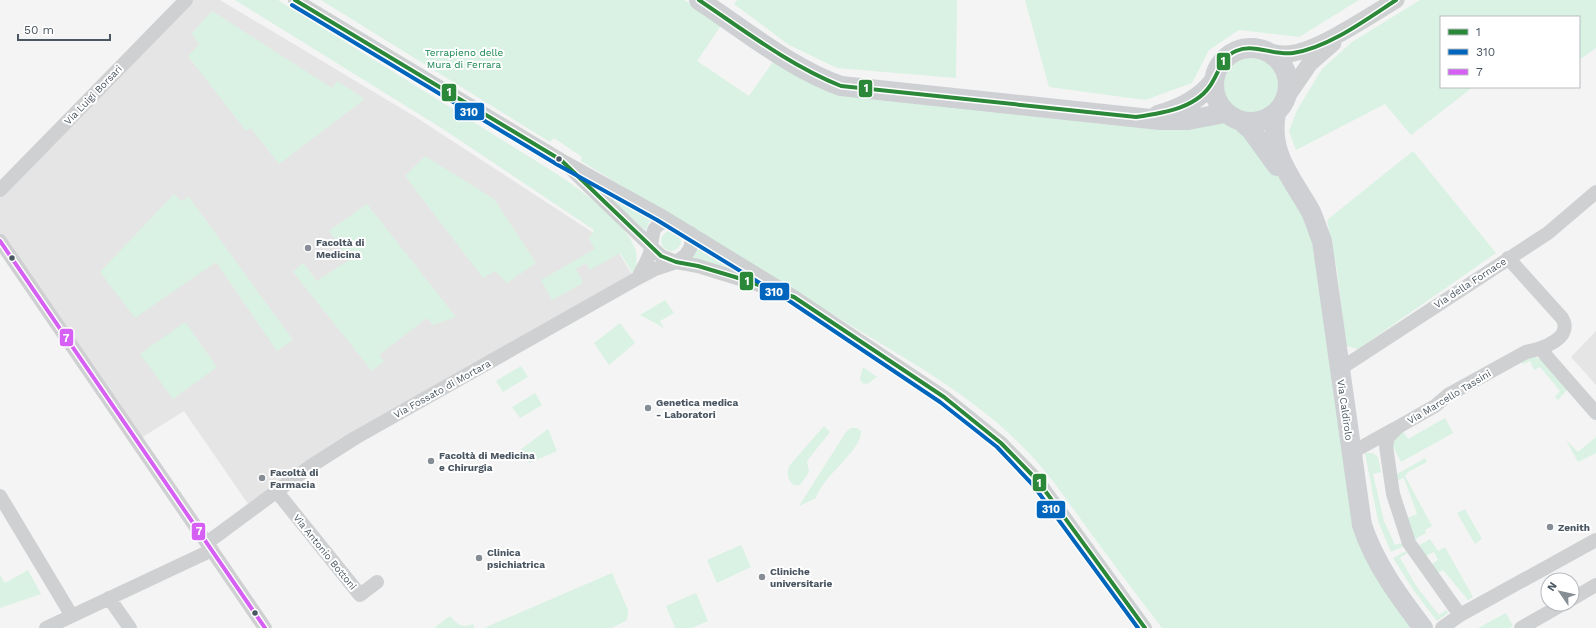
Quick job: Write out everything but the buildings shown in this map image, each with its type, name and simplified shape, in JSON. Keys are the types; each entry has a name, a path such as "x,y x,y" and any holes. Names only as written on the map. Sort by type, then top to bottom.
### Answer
{"main road":[{"path":"699,0 802,68 827,81 841,86 1136,117 1188,120 1234,118 1263,121 1281,106"},
{"path":"1136,117 1162,113 1185,105 1198,98 1213,82 1218,66 1224,58 1235,51 1254,48 1270,52"},
{"name":"Via Caldirolo","path":"1270,52 1281,62 1286,73 1288,84 1274,122 1275,145 1292,182 1310,212 1322,241 1359,514 1370,547 1389,582 1423,628"},
{"name":"Via Caldirolo","path":"1213,82 1213,90 1217,102 1234,118 1250,130 1292,182"}],"street":[{"name":"Via Luigi Borsari","path":"0,190 186,0"},
{"path":"295,0 561,160 690,233 794,297 944,397 1011,452 1029,470 1056,502 1145,628"},
{"path":"1270,52 1282,54 1295,53 1314,46 1364,20 1396,0"},
{"path":"1281,106 1310,63 1324,50 1364,20"},
{"path":"561,160 661,256 676,262 698,266 735,277 794,297"},
{"name":"Via della Fornace","path":"1340,369 1548,233 1596,192"},
{"path":"638,278 651,248 651,237 654,230 662,223 670,221"},
{"path":"676,262 686,256 690,250 690,233"},
{"path":"0,241 265,628"},
{"path":"1508,258 1562,318 1566,325 1565,330 1557,340 1554,358 1557,368"},
{"name":"Via Fossato di Mortara","path":"46,628 109,598 210,546 252,510 355,438 638,278 655,269 676,262"},
{"name":"Via Marcello Tassini","path":"1351,453 1435,406 1454,391 1526,352 1543,347 1557,340"},
{"path":"1543,347 1544,353 1596,413"},
{"name":"Via Marcello Tassini","path":"1398,427 1388,437 1386,446 1393,494 1409,543 1460,615"},
{"path":"1351,453 1367,448 1388,454"},
{"name":"Via Antonio Bottoni","path":"277,492 360,595 377,582"},
{"path":"0,496 72,616"},
{"path":"1442,628 1460,615 1596,540"},
{"path":"1580,594 1596,585"},
{"path":"109,598 130,628"},
{"path":"1521,628 1549,612"}],"shaded area":[{"name":"Facoltà di Medicina","path":"191,0 220,0 414,116 592,232 620,255 632,274 248,504 184,411 138,440 0,241 0,197"},
{"path":"1596,331 1596,385 1571,357"}],"green space":[{"path":"235,0 278,0 560,176 592,199 623,229 631,240 636,251 637,269 632,272 620,253 590,270 586,263 576,269 583,283 552,300 541,280 595,249 589,239 594,230 443,129"},
{"name":"Terrapieno delle Mura di Ferrara","path":"321,0 684,0 722,24 697,61 749,96 775,59 819,86 1219,120 1232,125 1243,132 1283,179 1311,226 1350,503 1417,628 1162,628 1063,494 1035,459 1000,425 975,405 921,368 581,161 582,157 554,138 550,142"},
{"path":"737,0 957,0 956,78 837,68 789,45 734,4"},
{"path":"1025,0 1359,0 1299,37 1239,30 1209,50 1192,83 1145,100 1049,87"},
{"path":"1420,0 1596,0 1596,48 1580,59 1580,16 1440,16 1440,88 1472,88 1411,135 1385,104 1296,150 1289,131 1297,110 1322,69 1352,42"},
{"path":"212,11 332,88 337,81 365,99 279,164 251,128 246,131 188,56 199,45 192,33"},
{"path":"1251,54 1268,59 1273,63 1277,68 1282,85 1277,102 1273,107 1268,111 1251,116 1234,111 1229,107 1225,102 1220,85 1225,68 1229,63 1234,59"},
{"path":"1413,151 1496,253 1358,349 1346,346 1337,270 1327,220"},
{"path":"425,156 494,199 536,263 507,283 495,271 483,278 405,176"},
{"path":"589,180 656,219 649,222 646,231"},
{"path":"174,194 181,201 189,197 293,340 277,351 216,262 135,318 100,272"},
{"path":"367,204 456,317 433,325 427,318 379,355 384,361 372,371 293,272 303,263 317,281 349,260 329,231"},
{"path":"671,231 678,234 681,241 678,248 671,251 664,248 661,241 664,234"},
{"path":"698,244 754,278 692,259"},
{"path":"665,300 674,313 660,321 664,328 640,315"},
{"path":"185,322 217,367 173,399 140,354"},
{"path":"620,323 635,343 609,365 594,343"},
{"path":"1535,357 1542,360 1567,390 1558,400 1555,397 1560,391 1540,367 1534,370 1530,361 1523,364 1520,360"},
{"path":"521,366 528,377 503,392 496,381"},
{"path":"863,367 877,377 867,384 862,383 860,378"},
{"path":"535,393 542,405 520,418 512,407"},
{"path":"1445,418 1453,433 1401,462 1392,445 1392,439 1402,430 1408,439"},
{"path":"824,426 830,432 807,461 809,472 800,485 794,485 788,477 789,466"},
{"path":"851,428 857,428 861,431 855,447 826,481 816,498 799,506 846,432"},
{"path":"548,429 557,451 529,463 520,450"},
{"path":"1596,437 1596,453 1578,462 1566,440 1578,452"},
{"path":"1365,453 1373,453 1378,457 1381,472 1373,474 1384,521 1395,545 1402,543 1404,546 1391,552 1378,521"},
{"path":"1425,458 1427,462 1408,472 1405,476 1432,526 1425,530 1426,533 1415,539 1407,518 1417,514 1404,478 1395,481 1397,474"},
{"path":"1465,509 1482,539 1475,544 1457,513"},
{"path":"1430,539 1438,551 1445,547 1473,597 1468,600 1443,570 1435,574 1429,566 1438,560 1434,552 1424,557 1418,546"},
{"path":"741,545 751,567 717,583 707,560"},
{"path":"1406,551 1407,553 1400,558 1417,587 1439,615 1446,610 1448,613 1437,621 1414,591 1393,558"},
{"path":"28,570 41,594 0,608 0,575 5,583"},
{"path":"612,573 628,610 627,620 612,628 484,628"},
{"path":"696,593 708,621 692,628 675,628 666,606"},
{"path":"1506,613 1513,626 1509,628 1478,628"},
{"path":"450,616 460,625 465,626 473,624 475,628 434,628"}],"transit line":[{"name":"1","path":"295,0 561,160 661,256 676,262 698,266 735,277 794,297 944,397 1001,443 1038,481 1145,628"},
{"name":"1","path":"699,0 785,58 822,78 841,86 1136,117 1169,111 1190,103 1207,90 1224,60 1236,51 1250,48 1279,53 1293,53 1306,50 1347,32 1396,0"},
{"name":"310","path":"292,5 558,165 657,220 791,302 940,402 997,447 1033,485 1138,628"},
{"name":"7","path":"0,241 265,628"}],"place":[{"name":"Facoltà di Medicina","path":"308,248"},
{"name":"Genetica medica - Laboratori","path":"648,408"},
{"name":"Facoltà di Medicina e Chirurgia","path":"431,461"},
{"name":"Facoltà di Farmacia","path":"262,478"},
{"name":"Zenith","path":"1550,527"},
{"name":"Clinica psichiatrica","path":"479,558"},
{"name":"Cliniche universitarie","path":"762,577"}]}
